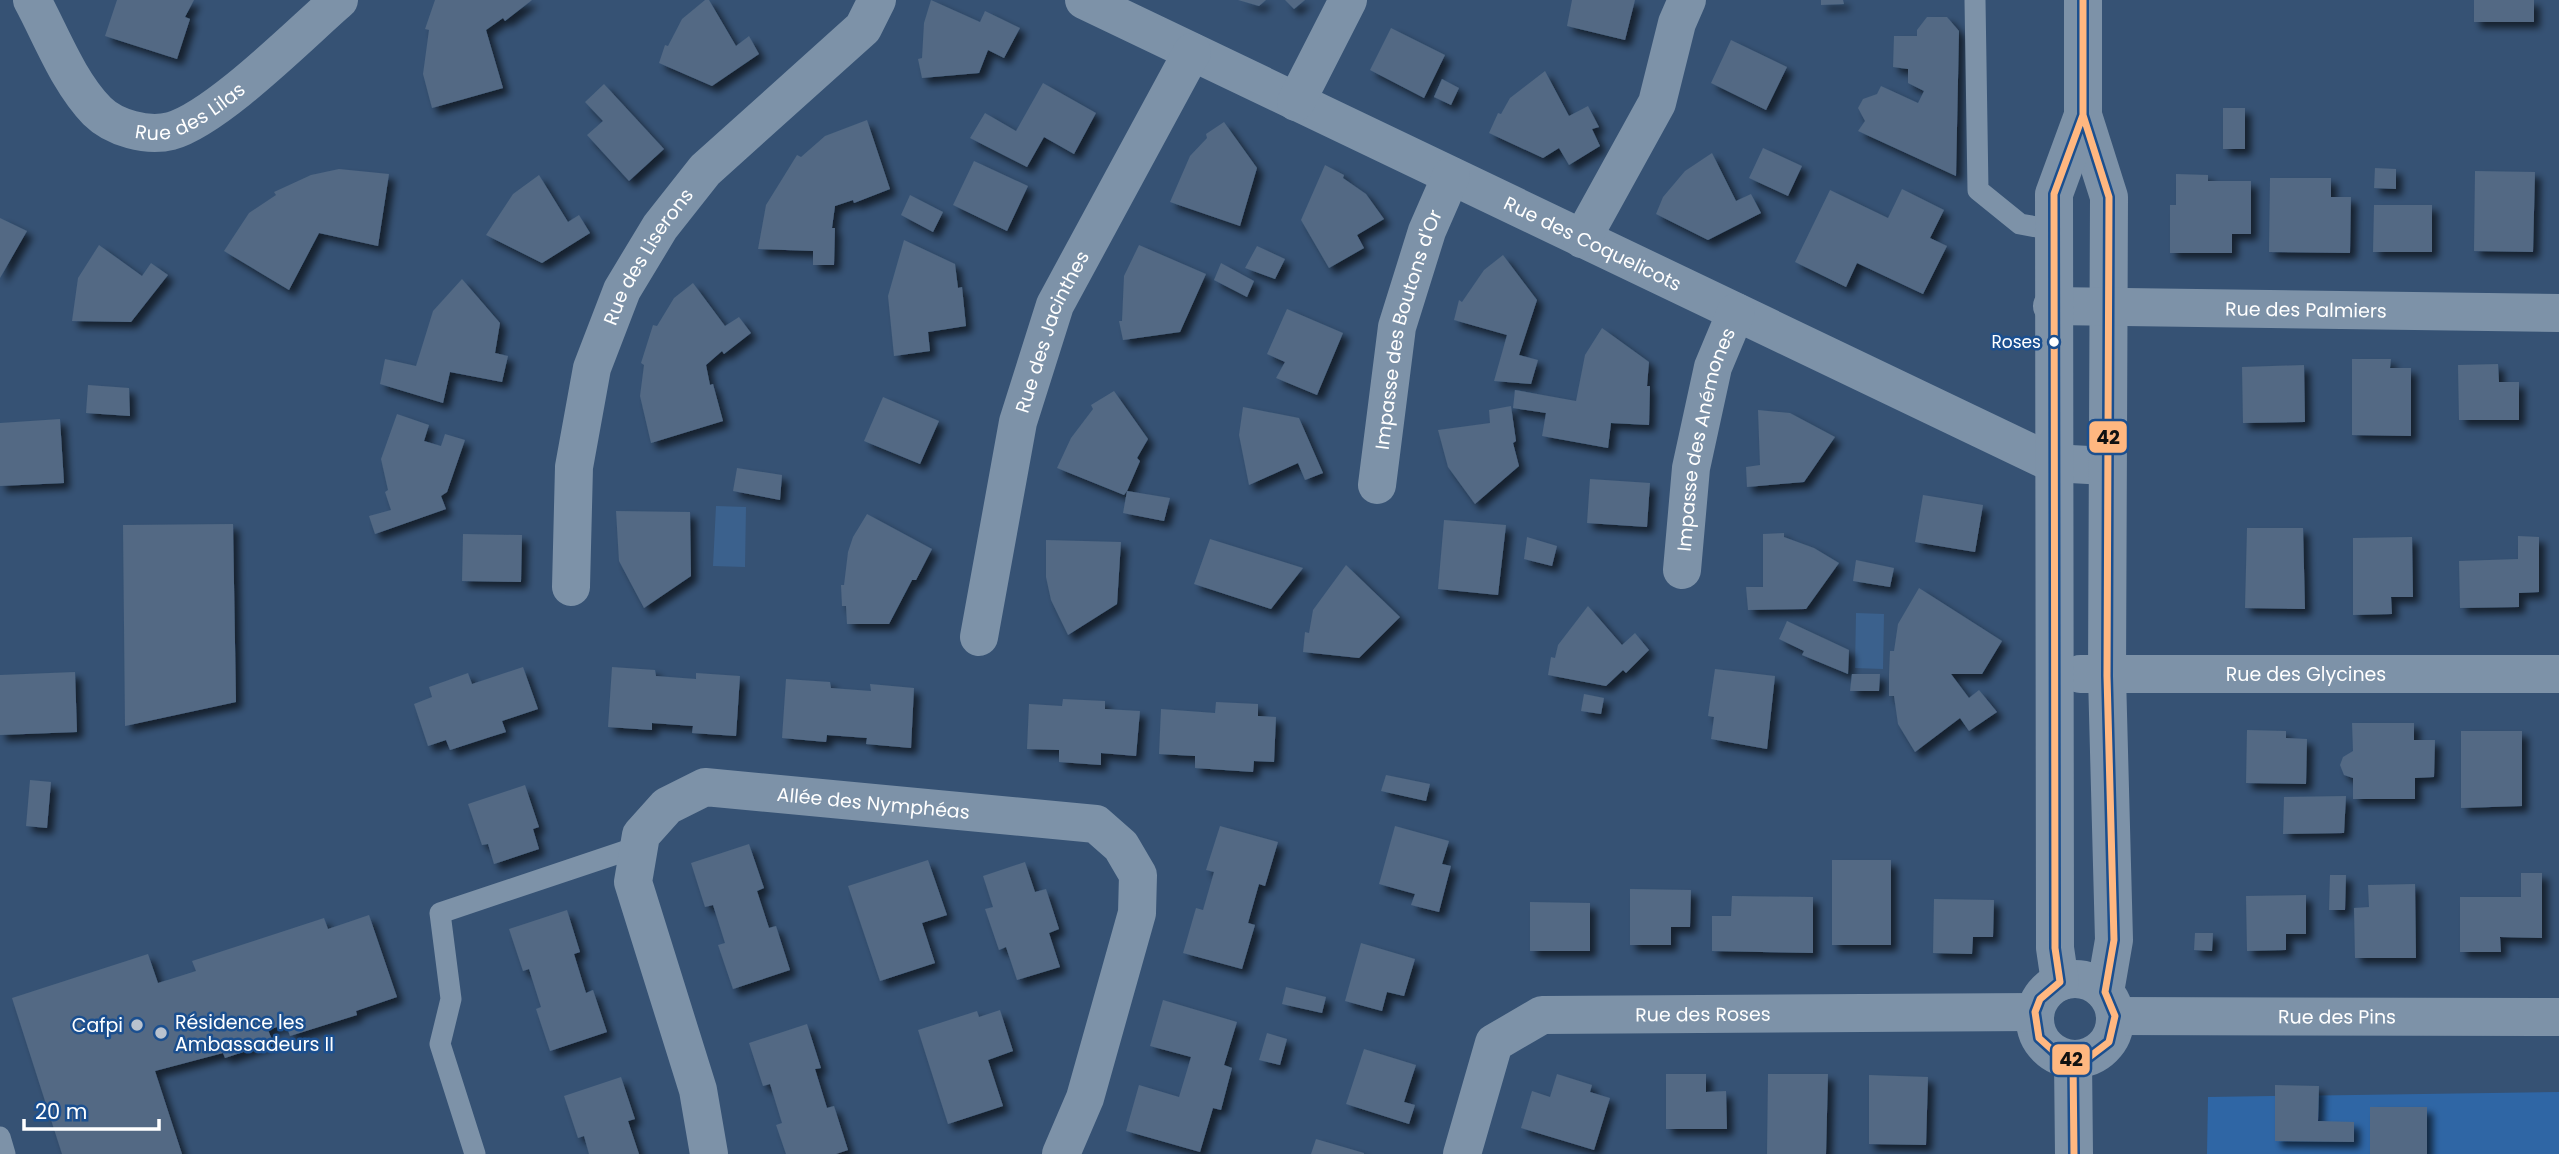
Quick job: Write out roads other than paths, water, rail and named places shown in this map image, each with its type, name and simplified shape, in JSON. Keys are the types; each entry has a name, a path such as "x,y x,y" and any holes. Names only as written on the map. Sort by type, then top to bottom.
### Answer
{"street":[{"name":"Rue des Lilas","path":"32,0 80,90 99,113 130,131 169,131 202,117 340,0"},
{"name":"Rue des Liserons","path":"571,587 574,467 592,368 622,290 660,227 705,170 863,29 877,0"},
{"name":"Rue des Coquelicots","path":"1084,0 2052,463 2107,466"},
{"path":"1296,102 1348,0"},
{"path":"1582,239 1657,103 1677,23 1687,0"},
{"path":"2083,0 2083,115 2109,197 2107,676 2114,940 2109,1042 2088,1058 2073,1060 2060,1057 2048,1049 2035,1025 2035,1012 2040,999 2060,982 2077,979 2092,983 2110,1004"},
{"name":"Rue des Jacinthes","path":"979,637 1018,422 1055,305 1192,52"},
{"path":"2060,982 2055,948 2053,194 2083,115"},
{"name":"Impasse des Boutons d'Or","path":"1377,485 1398,327 1427,231 1451,176"},
{"name":"Rue des Palmiers","path":"2052,306 2559,313"},
{"name":"Impasse des Anémones","path":"1682,570 1691,468 1713,367 1735,312"},
{"name":"Rue des Glycines","path":"2054,673 2107,676 2559,674"},
{"name":"Allée des Nymphéas","path":"709,1154 698,1090 633,882 641,835 667,806 705,787 1096,824 1121,846 1138,875 1137,913 1085,1098 1061,1154"},
{"name":"Rue des Pins","path":"2110,1004 2559,1017"},
{"name":"Rue des Roses","path":"1462,1154 1494,1043 1542,1015 2035,1012"},
{"path":"2073,1060 2074,1154"}],"lane":[{"path":"1975,0 1978,190 2020,224 2053,230"},
{"path":"475,1154 440,1044 451,999 440,913 639,846"},
{"path":"0,1136 5,1154"}],"place":[{"name":"Roses","path":"2054,342"},
{"name":"Cafpi","path":"137,1025"},
{"name":"Résidence les Ambassadeurs II","path":"161,1033"}]}
